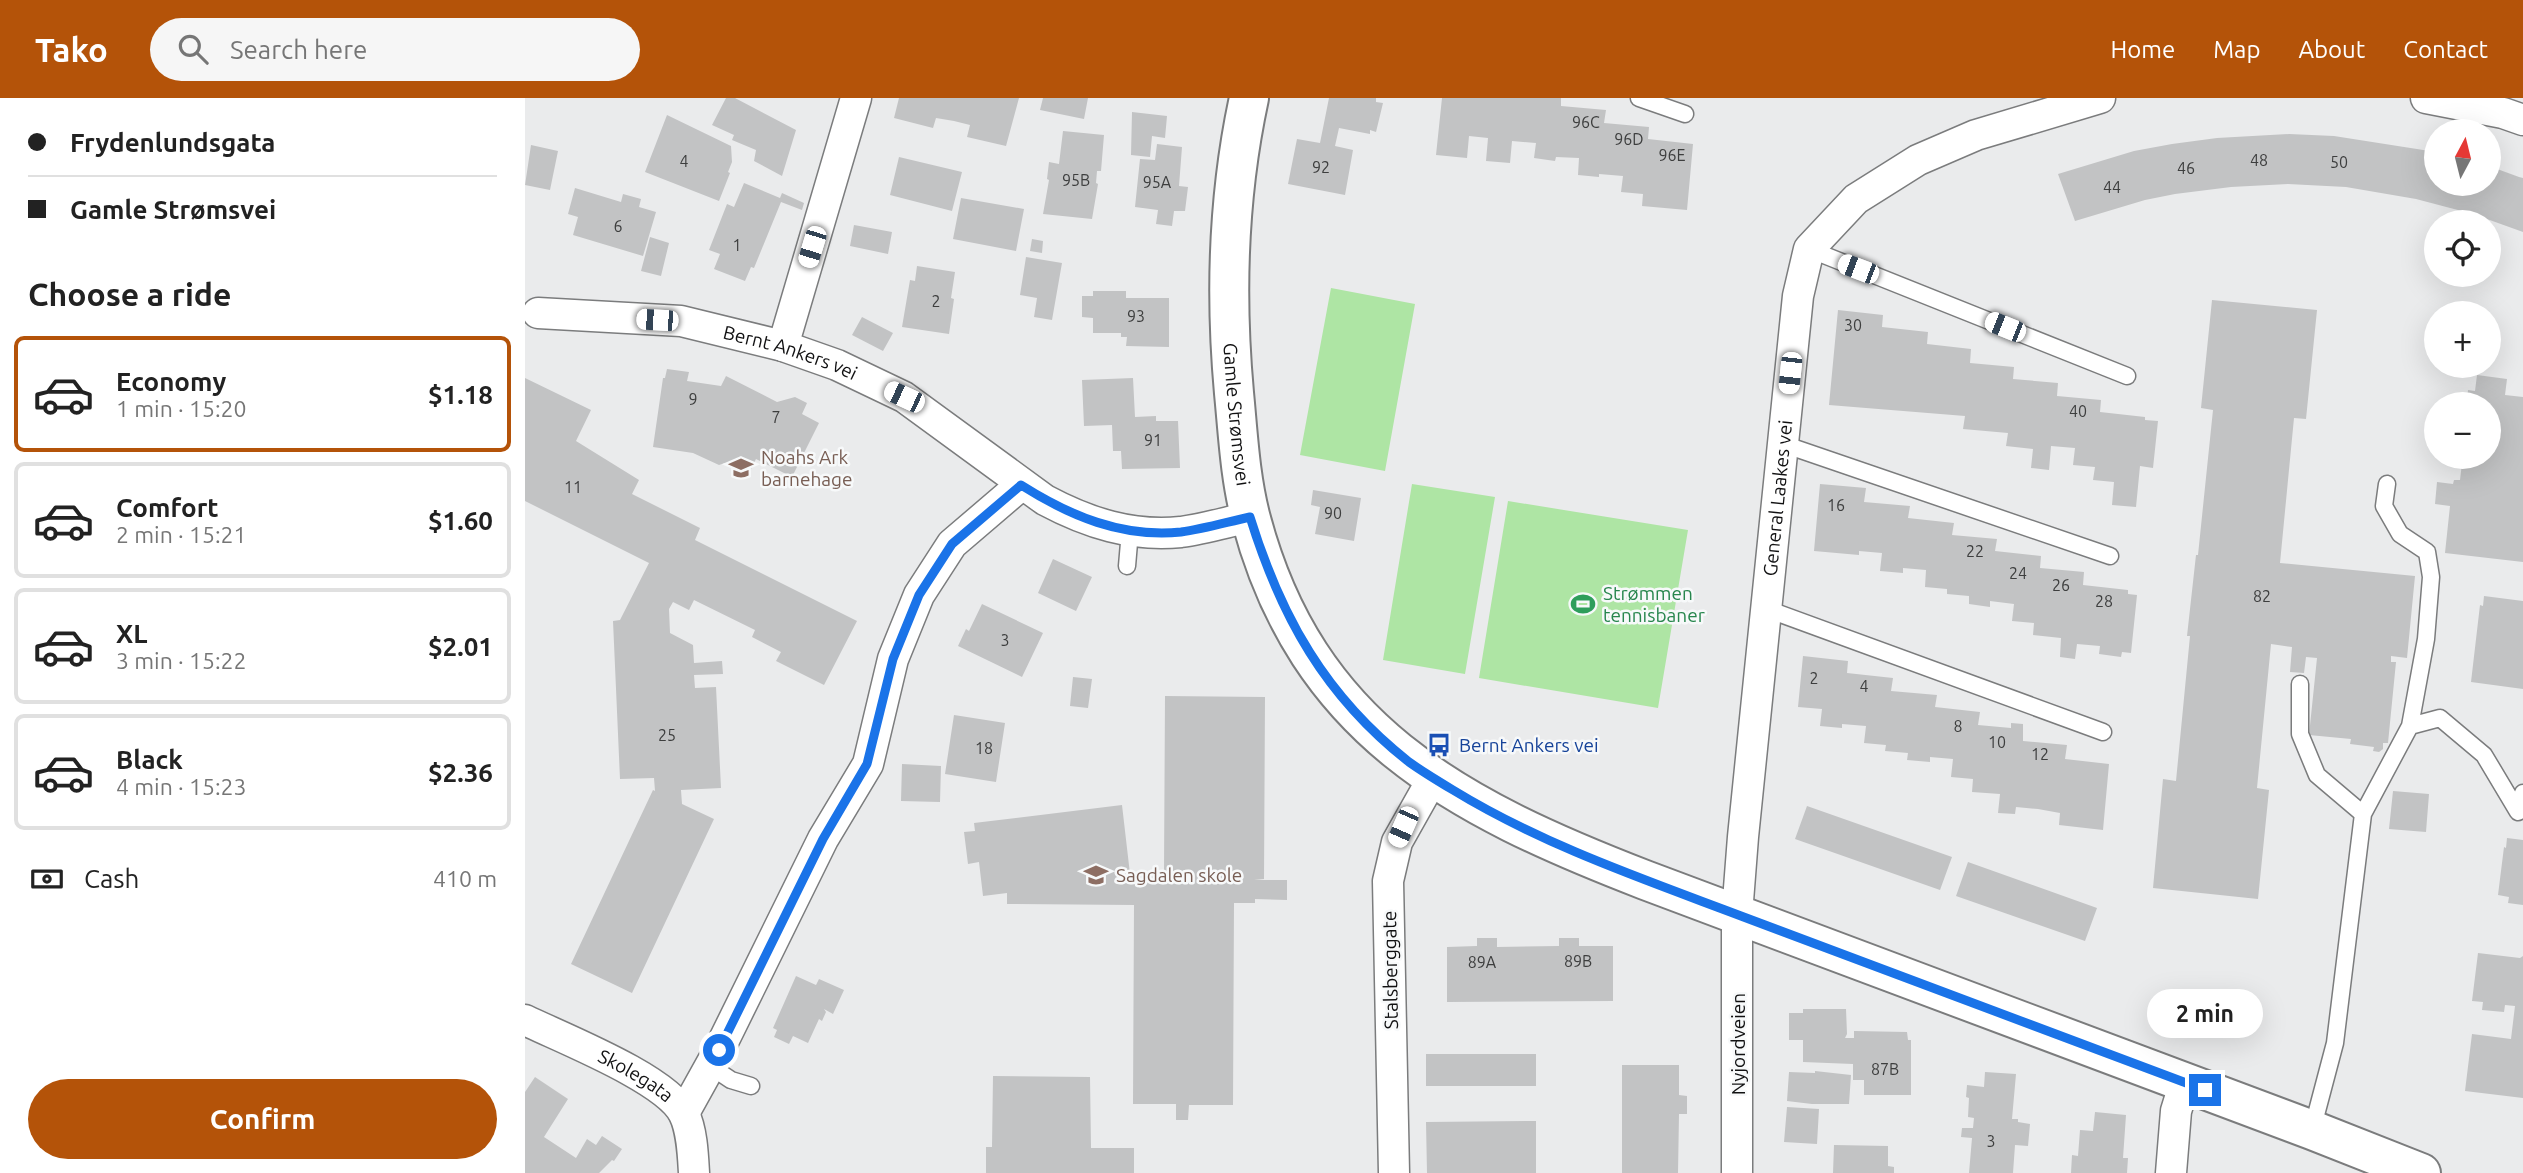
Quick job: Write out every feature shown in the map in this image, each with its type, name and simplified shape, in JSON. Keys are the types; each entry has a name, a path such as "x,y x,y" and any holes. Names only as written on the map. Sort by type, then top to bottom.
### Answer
{"street":[{"path":"783,346 856,98"},
{"name":"Gamle Strømsvei","path":"1249,98 1239,150 1230,228 1229,316 1239,441 1250,517 1273,586 1312,659 1330,684 1370,727 1409,762 1433,778 1500,818 1539,837 2421,1173"},
{"path":"1809,249 1856,199 1918,160 1976,135 2100,98"},
{"path":"2426,98 2503,113 2523,120"},
{"name":"General Laakes vei","path":"1737,914 1798,296 1809,249"},
{"name":"Bernt Ankers vei","path":"538,313 681,321 783,346 837,365 904,397 1021,485 1070,513 1111,527 1130,531 1184,531 1250,517"},
{"path":"684,1113 823,839 867,764 893,659 919,595 952,544 1021,485"},
{"name":"Stalsberggate","path":"1394,1173 1388,881 1397,842 1433,778"},
{"name":"Nyjordveien","path":"1737,914 1737,1173"},
{"name":"Skolegata","path":"525,1020 646,1078 665,1092 684,1113 693,1154 694,1173"},
{"path":"2171,1173 2176,1111 2185,1082"}],"lane":[{"path":"1639,98 1685,114"},
{"path":"1809,249 2127,376"},
{"path":"1783,444 2110,556"},
{"path":"2312,1130 2335,1043 2363,814 2410,726 2426,639 2431,577 2427,552 2400,534 2384,506 2387,484"},
{"path":"1127,566 1130,531"},
{"path":"1767,609 2103,732"},
{"path":"2300,684 2301,734 2317,775 2363,814"},
{"path":"2410,726 2440,718 2484,755 2518,812 2523,793"},
{"path":"710,1066 731,1080 751,1086"}],"green space":[{"path":"1331,288 1415,304 1385,471 1300,455"},
{"path":"1412,484 1495,497 1465,674 1383,660"},
{"name":"Strømmen tennisbaner","path":"1508,501 1688,530 1658,708 1479,678"}],"building":[{"path":"726,98 735,98 796,130 782,176 754,161 756,150 732,140 734,135 712,125"},
{"path":"899,98 1019,98 1006,146 967,137 970,125 954,121 936,118 933,128 894,118"},
{"path":"1043,98 1088,98 1084,119 1040,110"},
{"path":"1329,98 1376,98 1376,102 1383,103 1376,132 1370,130 1370,134 1339,128 1335,146 1353,150 1345,195 1288,184 1297,139 1320,143"},
{"path":"1442,98 1561,98 1561,106 1606,110 1604,123 1649,127 1648,139 1693,144 1687,210 1642,206 1643,194 1621,192 1623,176 1578,175 1579,158 1556,157 1555,161 1534,158 1536,143 1512,141 1510,163 1486,161 1488,138 1469,136 1467,158 1436,155"},
{"path":"1132,112 1167,116 1165,138 1152,136 1150,157 1131,155"},
{"path":"667,115 731,146 730,173 719,201 645,172"},
{"path":"1063,131 1104,135 1101,171 1097,171 1098,184 1092,219 1043,214 1049,162 1059,164"},
{"path":"2289,134 2334,136 2424,150 2424,196 2501,196 2501,170 2523,178 2523,232 2501,224 2501,210 2458,210 2416,199 2346,187 2288,184 2175,194 2075,221 2058,174 2134,151 2217,138"},
{"path":"1157,144 1182,147 1179,186 1188,187 1185,211 1174,211 1172,226 1156,224 1158,210 1135,207 1140,159 1155,160"},
{"path":"531,145 558,151 550,190 525,185"},
{"path":"899,157 962,172 952,211 890,195"},
{"path":"744,183 780,198 782,193 804,203 802,210 781,202 754,268 751,267 745,281 714,269 720,254 709,250 727,204 734,207"},
{"path":"575,188 621,202 623,194 641,199 639,207 656,212 643,256 573,235 578,217 568,214"},
{"path":"961,198 1024,209 1016,251 953,239"},
{"path":"854,225 892,232 888,254 850,246"},
{"path":"650,237 669,243 661,276 641,271"},
{"path":"1032,239 1043,241 1042,253 1030,251"},
{"path":"1026,257 1062,263 1052,320 1034,317 1037,298 1020,295"},
{"path":"917,266 955,272 949,334 902,327 910,280 915,281"},
{"path":"1093,291 1126,291 1126,298 1169,298 1169,347 1126,346 1127,337 1121,337 1121,333 1093,333 1093,318 1082,317 1082,296 1093,296"},
{"path":"2212,300 2317,310 2306,419 2294,418 2280,563 2415,576 2407,658 2391,656 2391,662 2396,662 2388,743 2383,743 2383,749 2379,752 2373,751 2374,747 2350,744 2351,739 2309,735 2317,658 2306,657 2304,673 2290,672 2292,647 2271,644 2257,788 2269,790 2258,899 2153,888 2163,779 2176,781 2190,636 2187,636 2213,410 2201,408"},
{"path":"1838,310 1883,315 1882,327 1928,332 1927,344 1971,349 1970,363 2014,367 2013,379 2058,383 2057,396 2101,400 2100,412 2158,421 2153,468 2140,466 2136,507 2112,505 2114,482 2093,480 2095,467 2073,465 2075,448 2051,446 2049,470 2031,468 2033,449 2006,446 2008,433 1963,429 1965,416 1829,405"},
{"path":"862,317 893,333 883,351 852,335"},
{"path":"667,369 689,372 687,381 721,386 726,376 777,402 795,397 807,403 802,414 819,423 792,477 756,459 748,475 725,463 719,465 693,453 653,447 663,378"},
{"path":"525,378 591,410 576,441 639,480 632,494 700,528 695,540 857,621 824,685 776,661 781,652 752,637 755,630 694,600 689,610 673,602 669,609 670,633 693,645 694,663 722,661 723,674 694,675 695,688 716,687 721,788 681,790 682,804 714,819 632,993 571,964 653,790 655,791 654,778 620,779 613,621 620,620 649,563 525,501"},
{"path":"1133,378 1135,417 1156,416 1156,421 1178,421 1180,468 1122,469 1121,451 1113,451 1112,425 1084,426 1082,380"},
{"path":"2477,378 2500,378 2507,379 2505,395 2523,397 2523,562 2445,553 2450,506 2435,504 2437,482 2453,484 2454,480 2460,480 2461,469 2501,469 2501,392 2468,392 2475,391"},
{"path":"1820,484 1866,488 1864,502 1910,506 1908,518 1954,523 1952,535 1997,539 1995,551 2041,556 2040,568 2084,572 2083,585 2128,590 2128,594 2137,595 2131,653 2122,652 2121,657 2099,654 2100,646 2077,644 2075,659 2060,657 2061,638 2033,635 2034,623 2012,621 2014,604 1990,601 1990,607 1969,604 1969,596 1947,594 1947,589 1925,587 1926,570 1903,568 1903,573 1880,571 1882,553 1859,551 1859,555 1814,551"},
{"path":"1313,490 1361,498 1354,541 1315,534 1320,507 1311,505"},
{"path":"1053,559 1092,577 1076,611 1038,593"},
{"path":"2484,596 2523,601 2523,689 2471,682 2480,605 2483,606"},
{"path":"982,604 1043,633 1022,677 958,646 966,629 969,631"},
{"path":"1803,656 1848,661 1847,673 1893,678 1891,691 1937,695 1935,707 1980,712 1978,725 2011,728 2011,723 2023,724 2023,741 2067,745 2065,759 2109,764 2103,830 2059,825 2060,813 2038,809 2016,807 2015,814 1998,813 2000,794 1972,792 1973,779 1951,777 1953,759 1930,757 1930,762 1907,760 1908,753 1885,751 1886,745 1864,743 1866,726 1820,726 1822,709 1798,707"},
{"path":"1073,677 1092,679 1088,708 1070,706"},
{"path":"1165,696 1265,697 1264,879 1254,880 1287,880 1287,900 1255,899 1255,903 1234,903 1233,1105 1189,1105 1188,1120 1176,1120 1176,1104 1133,1104 1134,905 1007,904 1007,893 983,896 979,862 968,864 964,832 975,831 974,823 1122,805 1130,874 1164,871"},
{"path":"954,715 1005,723 996,782 945,774"},
{"path":"902,764 941,766 940,802 901,801"},
{"path":"2393,791 2429,794 2426,832 2389,829"},
{"path":"1807,806 1952,857 1940,890 1795,839"},
{"path":"2507,838 2523,840 2523,905 2508,903 2509,897 2498,895"},
{"path":"1968,862 2097,908 2085,941 1956,896"},
{"path":"1477,938 1497,938 1497,947 1559,946 1559,938 1579,938 1579,946 1613,946 1613,1001 1447,1002 1447,947 1477,946"},
{"path":"2478,953 2520,958 2523,956 2523,1098 2465,1091 2472,1034 2511,1039 2515,1006 2505,1005 2504,1012 2482,1010 2483,1002 2472,1001"},
{"path":"796,976 816,985 819,979 844,990 833,1014 824,1009 826,1012 822,1021 819,1019 808,1043 793,1036 789,1044 774,1037 777,1030 773,1028"},
{"path":"1803,1009 1846,1009 1845,1038 1854,1038 1854,1031 1907,1032 1908,1040 1911,1040 1911,1095 1864,1095 1864,1080 1853,1080 1853,1064 1803,1062 1803,1040 1789,1040 1789,1013 1803,1013"},
{"path":"1426,1054 1536,1054 1536,1086 1426,1086"},
{"path":"1622,1065 1679,1065 1679,1095 1687,1096 1687,1114 1679,1114 1678,1173 1622,1173"},
{"path":"1815,1071 1851,1075 1849,1104 1787,1101 1789,1072"},
{"path":"1985,1072 2016,1074 2012,1119 2030,1124 2028,1146 2015,1145 2013,1173 1969,1173 1972,1138 1961,1137 1962,1128 1973,1128 1974,1118 1968,1117 1967,1085 1984,1087"},
{"path":"993,1076 1090,1077 1091,1148 1134,1148 1134,1173 986,1173 986,1147 992,1147"},
{"path":"535,1077 568,1099 544,1137 576,1158 587,1139 596,1145 602,1136 622,1149 614,1161 599,1173 525,1173 525,1092"},
{"path":"1787,1107 1819,1109 1817,1144 1784,1142"},
{"path":"2095,1112 2126,1115 2123,1158 2128,1158 2127,1173 2071,1173 2072,1155 2078,1156 2080,1130 2093,1131"},
{"path":"1536,1121 1536,1173 1427,1173 1426,1122"},
{"path":"1834,1145 1888,1146 1888,1166 1894,1167 1894,1173 1833,1173"}],"place":[{"name":"Noahs Ark barnehage","path":"741,468"},
{"name":"Strømmen tennisbaner","path":"1583,604"},
{"name":"Bernt Ankers vei","path":"1439,745"},
{"name":"Sagdalen skole","path":"1096,875"}],"route":[{"path":"719,1050 823,839 867,764 893,659 919,595 952,544 1021,485 1070,513 1130,531 1184,531 1250,517 1273,586 1312,659 1330,684 1370,727 1409,762 1500,818 1539,837 1645,880 2205,1090"}]}
